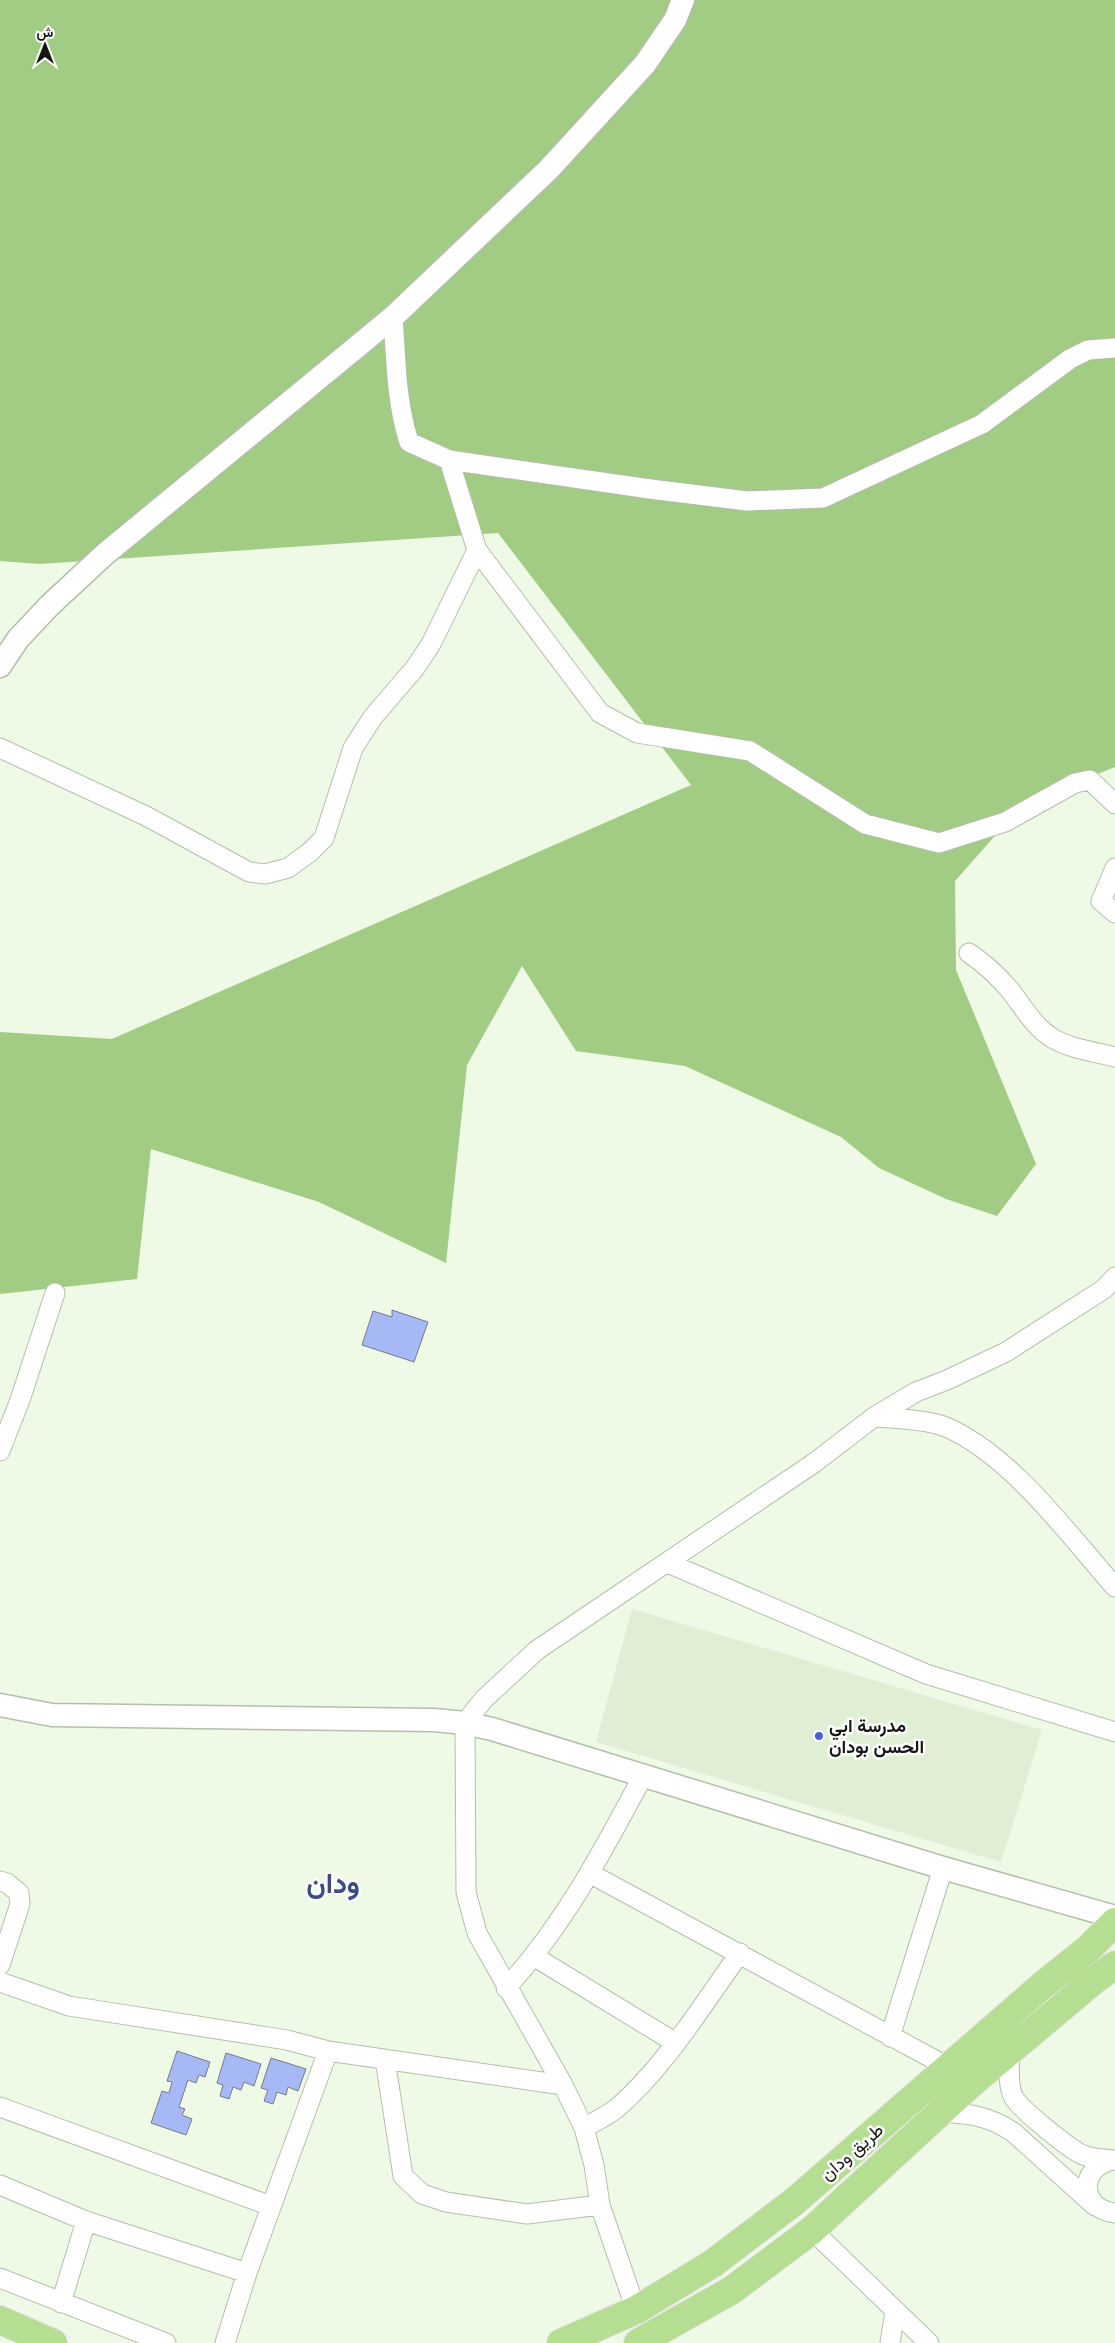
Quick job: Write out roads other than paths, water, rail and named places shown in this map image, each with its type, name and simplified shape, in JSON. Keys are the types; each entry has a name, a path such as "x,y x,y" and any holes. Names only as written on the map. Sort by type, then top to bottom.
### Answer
{"main road":[{"name":"طريق ودان","path":"561,2343 636,2310 712,2264 795,2201 948,2067 1088,1949 1115,1922"},
{"name":"طريق ودان","path":"641,2342 732,2290 812,2230 1010,2050 1115,1965"},
{"path":"0,2320 52,2343"}],"street":[{"path":"0,666 18,639 50,605 105,554 393,317 549,169 639,71 675,20 683,0"},
{"path":"393,317 398,390 402,420 409,442 449,460 748,501 823,498 982,424 1070,359 1088,350 1115,348"},
{"path":"449,460 477,550 600,713 638,733 750,751 865,824 939,843 1005,822 1075,783 1090,780 1115,804"},
{"path":"0,748 146,816 249,872 265,874 288,868 310,852 324,838 353,748 373,717 415,668 431,644 477,550"},
{"path":"1115,868 1100,901 1115,913"},
{"path":"969,953 989,967 1010,990 1029,1018 1052,1038 1078,1048 1115,1057"},
{"path":"636,2310 600,2205 594,2165 584,2128 563,2085 506,1988 477,1933 466,1892 465,1723 484,1699 537,1650 814,1463 874,1417 916,1392 947,1380 1006,1352 1104,1289 1115,1277"},
{"path":"0,1451 20,1400 55,1293"},
{"path":"874,1417 898,1418 945,1427 984,1449 1013,1472 1115,1587"},
{"path":"668,1563 926,1674 1115,1732"},
{"path":"0,1705 52,1714 434,1720 465,1723 943,1868 1115,1917"},
{"path":"506,1988 535,1957 591,1874 643,1776"},
{"path":"890,2037 943,1868"},
{"path":"591,1874 948,2067"},
{"path":"0,1881 19,1893 20,1904 0,1965"},
{"path":"584,2128 615,2110 636,2090 676,2042 740,1953"},
{"path":"535,1957 676,2042"},
{"path":"0,1982 69,2006 287,2040 328,2051 563,2085"},
{"path":"1010,2050 1013,2096 1021,2107 1073,2150 1089,2157 1114,2160"},
{"path":"225,2343 247,2273 328,2051"},
{"path":"385,2059 403,2176 422,2194 446,2202 527,2214 600,2205"},
{"path":"0,2107 271,2206"},
{"path":"940,2112 978,2115 997,2122 1013,2132 1095,2206 1104,2211 1115,2213"},
{"path":"1095,2206 1088,2192 1090,2177 1099,2165 1114,2160"},
{"path":"0,2185 86,2220 247,2273"},
{"path":"61,2303 86,2220"},
{"path":"812,2230 929,2343"},
{"path":"0,2278 166,2343"},
{"path":"890,2343 895,2311"}],"place":[{"name":"مدرسة ابي الحسن بودان","path":"819,1736"}],"district":[{"name":"ودان","path":"333,1883"}]}
